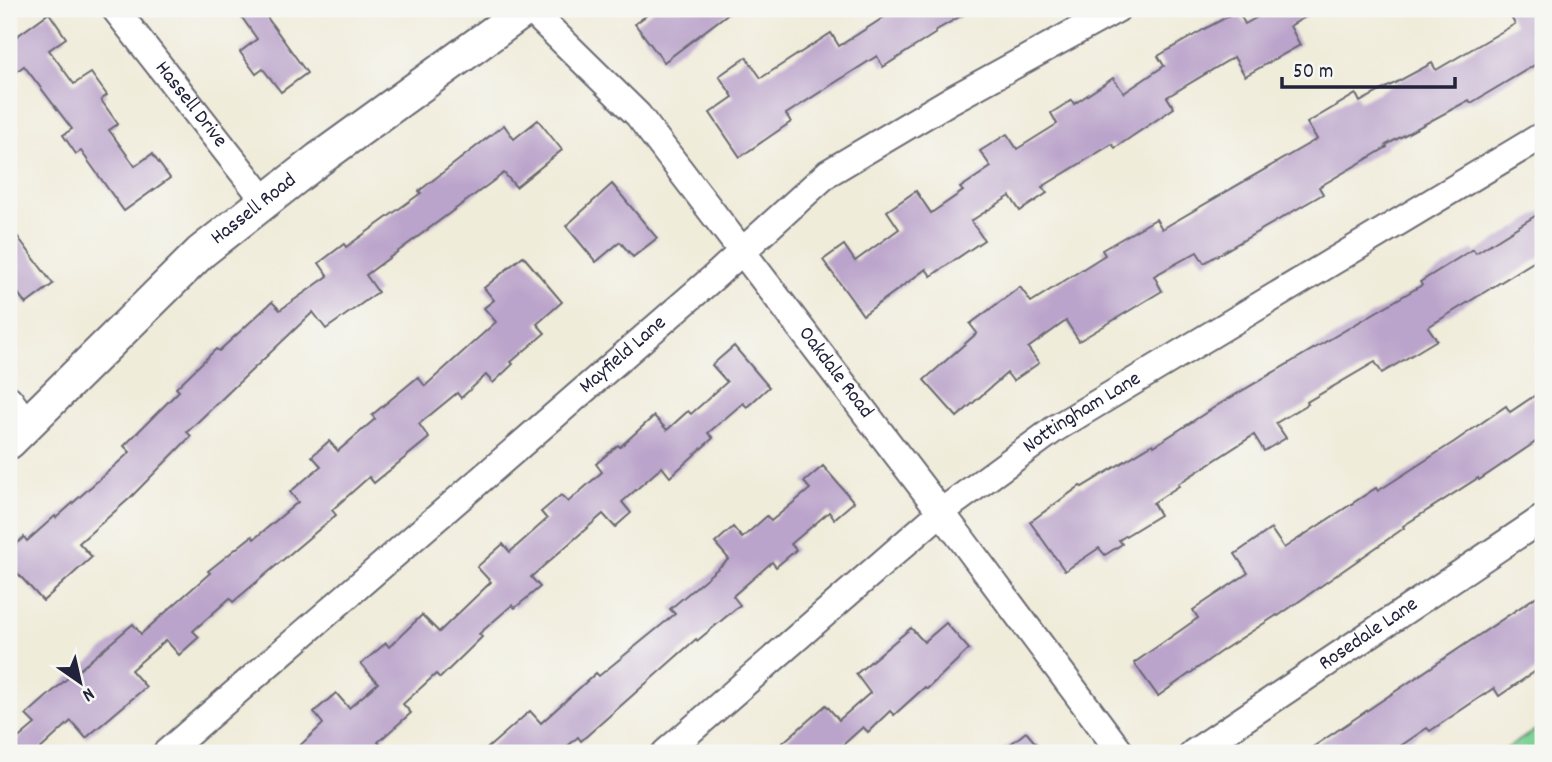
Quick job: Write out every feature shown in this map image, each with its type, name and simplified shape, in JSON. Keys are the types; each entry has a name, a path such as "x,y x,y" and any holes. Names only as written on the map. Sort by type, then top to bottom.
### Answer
{"street":[{"name":"Hassell Drive","path":"115,9 265,202"},
{"name":"Hassell Road","path":"15,422 201,253 319,159 528,9"},
{"name":"Oakdale Road","path":"528,9 638,115 1121,753"},
{"name":"Mayfield Lane","path":"166,753 741,253 828,173 951,100 1117,9"},
{"name":"Nottingham Lane","path":"665,753 941,512 1056,428 1543,135"},
{"name":"Rosedale Lane","path":"1193,753 1543,518"}],"green space":[{"path":"1543,725 1543,753 1500,753"}],"building":[{"path":"236,9 261,9 307,73 281,92 263,69 256,74 240,52 257,39"},
{"path":"655,9 734,9 664,62 635,24"},
{"path":"897,9 973,9 883,67 877,56 786,114 791,122 740,157 710,113 733,97 719,76 746,57 761,78 831,33 839,46"},
{"path":"1272,9 1319,9 1290,26 1300,45 1245,76 1234,57 1167,97 1174,108 1115,148 1112,144 1042,187 1047,193 1020,211 1010,196 971,221 984,240 931,276 926,269 863,315 823,260 844,245 855,261 899,229 887,211 916,191 931,213 963,191 960,188 991,167 980,151 1007,134 1017,149 1057,124 1051,113 1072,100 1074,104 1113,78 1124,93 1164,66 1158,56 1208,27 1238,11 1245,24"},
{"path":"1506,9 1543,9 1543,60 1471,103 1469,100 1386,145 1387,147 1319,187 1323,194 1204,263 1197,252 1154,276 1162,291 1079,341 1066,321 1028,348 1039,363 1013,381 1007,373 957,417 924,380 977,333 970,324 1020,287 1031,302 1105,255 1102,250 1156,219 1162,229 1317,139 1307,123 1356,94 1360,102 1432,63 1436,70 1515,24"},
{"path":"49,13 66,38 49,50 74,84 91,73 107,95 101,100 118,124 109,130 135,166 152,154 170,178 124,211 81,151 76,154 63,135 72,129 24,66 9,77 9,42"},
{"path":"538,120 562,150 516,187 504,173 366,275 378,292 326,329 313,312 187,432 191,436 130,498 79,543 92,557 43,601 9,564 9,551 24,537 27,541 55,516 56,518 130,452 124,446 179,391 176,388 216,349 219,351 272,302 280,310 328,276 319,263 421,193 419,191 504,125 514,139"},
{"path":"612,184 657,238 633,257 620,242 596,262 566,226"},
{"path":"1543,211 1543,256 1428,327 1437,340 1382,373 1375,362 1307,402 1308,404 1276,423 1286,438 1264,451 1254,435 1178,484 1179,486 1153,503 1160,515 1119,540 1122,544 1105,555 1099,548 1065,571 1030,522 1080,486 1153,444 1154,446 1218,405 1422,285 1420,282 1473,249 1476,253"},
{"path":"9,225 53,284 26,304 9,281"},
{"path":"523,256 562,302 537,324 545,333 511,362 513,364 493,383 486,375 461,398 457,393 419,424 429,438 374,483 369,477 332,510 336,515 233,602 230,598 193,631 199,637 179,655 166,640 131,670 146,687 86,738 71,721 36,753 9,753 9,746 35,724 26,715 70,676 133,624 141,634 210,573 208,571 252,536 254,539 298,502 290,492 321,466 312,456 329,441 338,451 375,419 372,415 418,377 425,386 496,322 484,308 494,300 484,288"},
{"path":"734,346 769,387 747,407 743,403 708,433 713,438 670,477 662,467 622,502 631,513 615,527 603,514 531,577 540,587 515,608 512,605 479,634 482,637 440,678 436,674 403,704 411,713 378,742 387,753 292,753 323,724 314,712 336,693 349,708 378,683 361,664 386,643 389,647 422,615 439,632 491,582 477,567 503,544 510,552 547,519 541,512 561,495 568,502 602,472 596,464 618,445 620,447 654,416 667,430 688,411 691,414 727,382 712,365"},
{"path":"1543,390 1543,437 1403,526 1404,528 1278,616 1220,652 1158,696 1134,663 1198,618 1193,610 1248,573 1235,554 1271,529 1284,548 1376,488 1378,491 1506,406 1510,412"},
{"path":"823,466 854,502 834,519 829,512 791,544 796,550 776,567 772,562 733,596 740,605 697,641 696,639 581,741 578,737 560,753 482,753 530,711 541,723 596,673 599,676 675,614 670,609 729,559 715,543 733,527 742,538 767,516 771,521 810,489 804,482"},
{"path":"1543,592 1543,666 1499,696 1494,688 1430,731 1427,728 1390,753 1304,753"},
{"path":"946,623 969,649 927,689 925,687 894,715 890,711 868,732 863,727 834,753 771,753 826,705 839,720 870,693 856,674 911,628 924,642"},
{"path":"1026,732 1044,753 999,753"}]}
